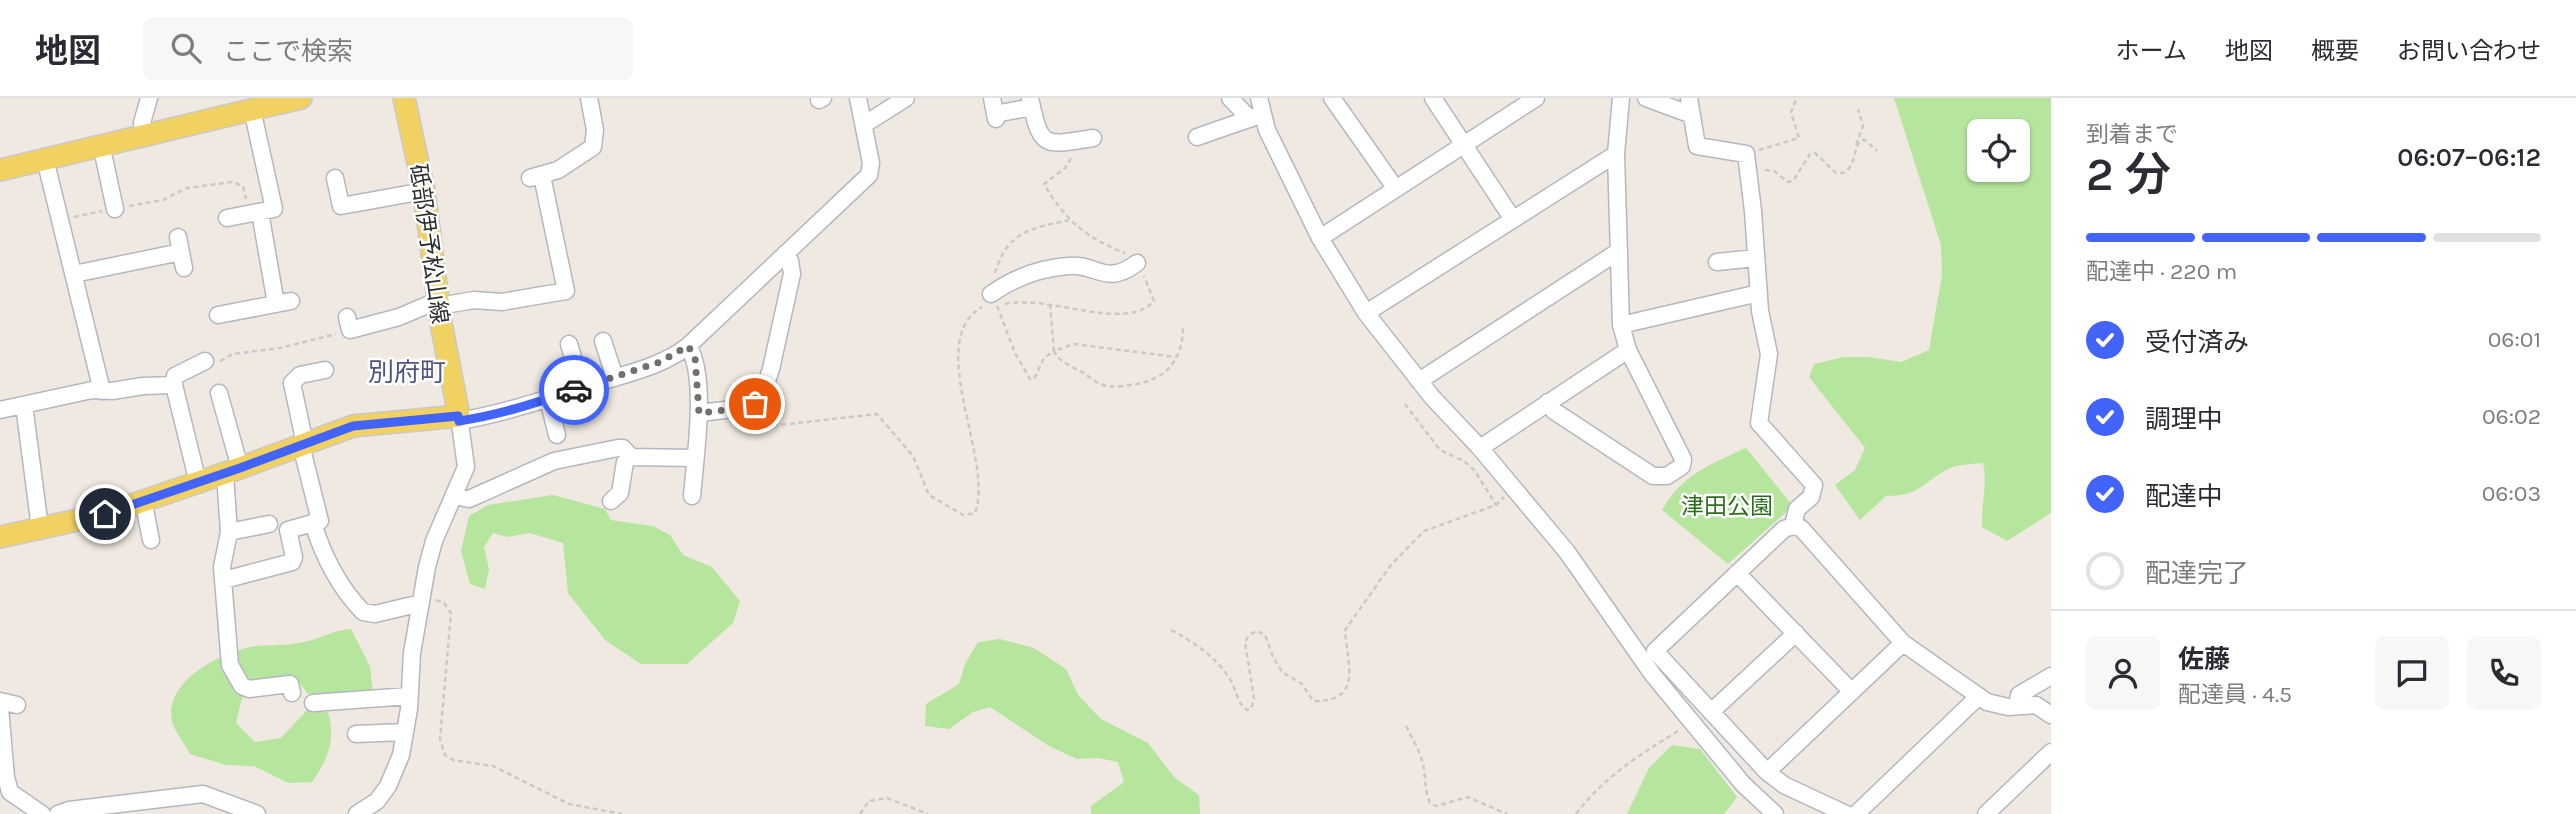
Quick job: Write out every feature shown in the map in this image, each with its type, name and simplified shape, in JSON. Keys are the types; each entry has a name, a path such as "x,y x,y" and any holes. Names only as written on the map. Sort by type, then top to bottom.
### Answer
{"main road":[{"path":"0,170 301,98"},
{"name":"砥部伊予松山線","path":"404,98 424,191 439,303 459,419"},
{"path":"0,537 105,514 233,471 353,426 459,419"}],"street":[{"path":"144,134 142,123 149,98"},
{"path":"348,324 399,317 439,303 474,300 502,302 566,291 536,177 566,166 593,147 595,130 589,98"},
{"path":"363,812 377,801 395,773 405,732 409,678 434,541 466,467 459,419 501,413 548,399 660,362 688,346 869,175 871,163 858,98"},
{"path":"865,124 906,98"},
{"path":"992,98 998,115 1029,104 1040,137 1047,142 1062,143 1093,138"},
{"path":"1230,98 1257,110 1320,238 1366,313 1419,381 1480,448 1567,552 1647,653 1712,712 1767,772 1784,785 1846,814"},
{"path":"1332,98 1396,189"},
{"path":"1433,98 1512,218"},
{"path":"1548,402 1554,411 1653,476 1667,476 1682,466 1683,459 1628,349 1621,325 1616,154 1621,98"},
{"path":"1646,98 1692,115"},
{"path":"1689,98 1697,146 1747,160 1762,323 1769,354 1759,423 1815,485 1811,497 1797,509 1793,526"},
{"path":"1320,238 1530,100"},
{"path":"227,218 274,209 252,109"},
{"path":"1197,137 1257,110"},
{"path":"101,145 115,209"},
{"path":"1366,313 1616,154"},
{"path":"45,159 102,390"},
{"path":"335,178 341,206 424,191"},
{"path":"218,316 284,302 254,213"},
{"path":"1419,381 1619,251"},
{"path":"74,274 141,253 181,252"},
{"path":"699,413 751,407 764,390 792,274 790,261 785,254"},
{"path":"1717,262 1756,258"},
{"path":"992,298 1016,279 1047,270 1071,265 1095,272 1118,274 1137,263"},
{"path":"1621,325 1759,293"},
{"path":"603,341 615,377"},
{"path":"569,344 582,388"},
{"path":"688,346 695,357 699,413 692,496"},
{"path":"1480,448 1628,349"},
{"path":"198,483 174,385 175,376 207,363"},
{"path":"224,580 292,562 294,557 288,530 320,521 292,383 300,375 325,370"},
{"path":"0,410 102,390 174,385"},
{"path":"219,393 233,471 229,532 222,567 230,665 242,685 249,689 290,684 292,693"},
{"path":"548,399 557,436"},
{"path":"24,405 40,528"},
{"path":"454,496 469,499 554,461 618,448 623,448 631,457"},
{"path":"611,501 620,494 625,462 631,457 695,458"},
{"path":"143,500 151,540"},
{"path":"313,523 321,548 337,578 363,612 375,614 422,600"},
{"path":"229,532 269,524"},
{"path":"1647,653 1784,529 1793,526 1801,528 1903,643 1979,696 1998,706 2036,705 2051,715"},
{"path":"1737,573 1852,692"},
{"path":"1712,712 1796,633"},
{"path":"1767,772 1903,643"},
{"path":"1647,653 1653,675 1743,784 1775,814"},
{"path":"2017,706 2019,695 2045,679 2051,695"},
{"path":"313,703 409,696"},
{"path":"1856,814 1979,696"},
{"path":"0,701 17,705"},
{"path":"0,708 3,777 10,792 43,814"},
{"path":"356,734 405,732"},
{"path":"1986,814 2051,752"},
{"path":"58,814 69,810 203,794 216,796 257,814"}],"path":[{"path":"1747,160 1799,138 1791,112 1797,98"},
{"path":"1747,160 1774,171 1788,182 1799,176 1810,154 1815,153 1836,173 1843,173 1852,165 1863,126 1858,110"},
{"path":"1856,145 1865,140 1877,150"},
{"path":"60,219 163,200 187,188 239,182 254,213"},
{"path":"1069,220 1037,227 1014,237 1001,252 992,282 992,298 1015,353 1030,379 1034,379 1044,358 1054,351 1074,344 1178,357"},
{"path":"751,407 760,424 766,425 877,414 913,456 929,495 963,515 975,513 978,506 977,462 957,362 968,320 992,298"},
{"path":"1050,304 1056,356 1101,384 1110,386 1150,382 1163,376 1182,348 1183,327"},
{"path":"207,363 233,354 280,348 348,324"},
{"path":"1405,404 1440,450 1464,461 1475,471 1496,505"},
{"path":"1171,630 1195,643 1212,658 1228,676 1240,702 1247,710 1251,709 1254,699 1245,642 1249,635 1257,631 1265,635 1282,672 1292,681 1302,684 1312,701 1326,701 1340,695 1349,686 1345,630 1349,620 1360,612 1391,565 1424,531 1496,505 1513,487"},
{"path":"422,600 444,603 451,613 440,739 445,755 453,760 493,766 569,804 622,814"},
{"path":"1576,814 1587,799 1624,764 1693,722"},
{"path":"1406,726 1421,757 1424,768 1422,779 1430,803 1436,806 1468,797 1507,814"},
{"path":"860,814 869,802 887,798 928,814"}],"green space":[{"path":"1894,98 2051,98 2051,513 2007,541 1982,527 1985,479 1983,463 1954,467 1915,491 1886,496 1860,520 1835,485 1855,470 1865,448 1809,377 1814,364 1844,357 1869,357 1901,362 1929,350 1942,275 1941,245"},
{"name":"津田公園","path":"1746,448 1793,506 1728,564 1662,510 1688,479"},
{"path":"553,495 605,509 611,520 653,526 670,535 683,555 712,567 740,601 733,623 687,664 641,664 605,640 568,593 563,543 530,533 507,537 493,533 484,547 489,569 485,589 470,584 461,551 469,516 488,505"},
{"path":"351,629 370,666 373,692 308,694 296,679 286,678 242,698 236,723 255,742 281,738 307,710 328,712 331,732 329,749 312,782 288,783 254,766 226,765 190,754 173,725 172,707 177,693 197,671 238,650 300,643"},
{"path":"1000,639 1034,648 1066,669 1078,695 1101,719 1148,743 1175,778 1199,795 1200,814 1091,814 1091,806 1124,782 1118,762 1098,758 1077,759 1049,746 990,707 973,712 949,729 925,726 926,704 959,684 965,664 978,642"},
{"path":"1672,745 1700,749 1737,797 1724,814 1627,814 1649,768"}],"way so far":[{"path":"574,390 642,369 677,354 688,346 695,357 699,413 751,407 755,404"}],"district":[{"name":"別府町","path":"407,372"}],"route":[{"path":"105,514 353,426 458,416 459,421 474,419 514,410 574,390"}]}
